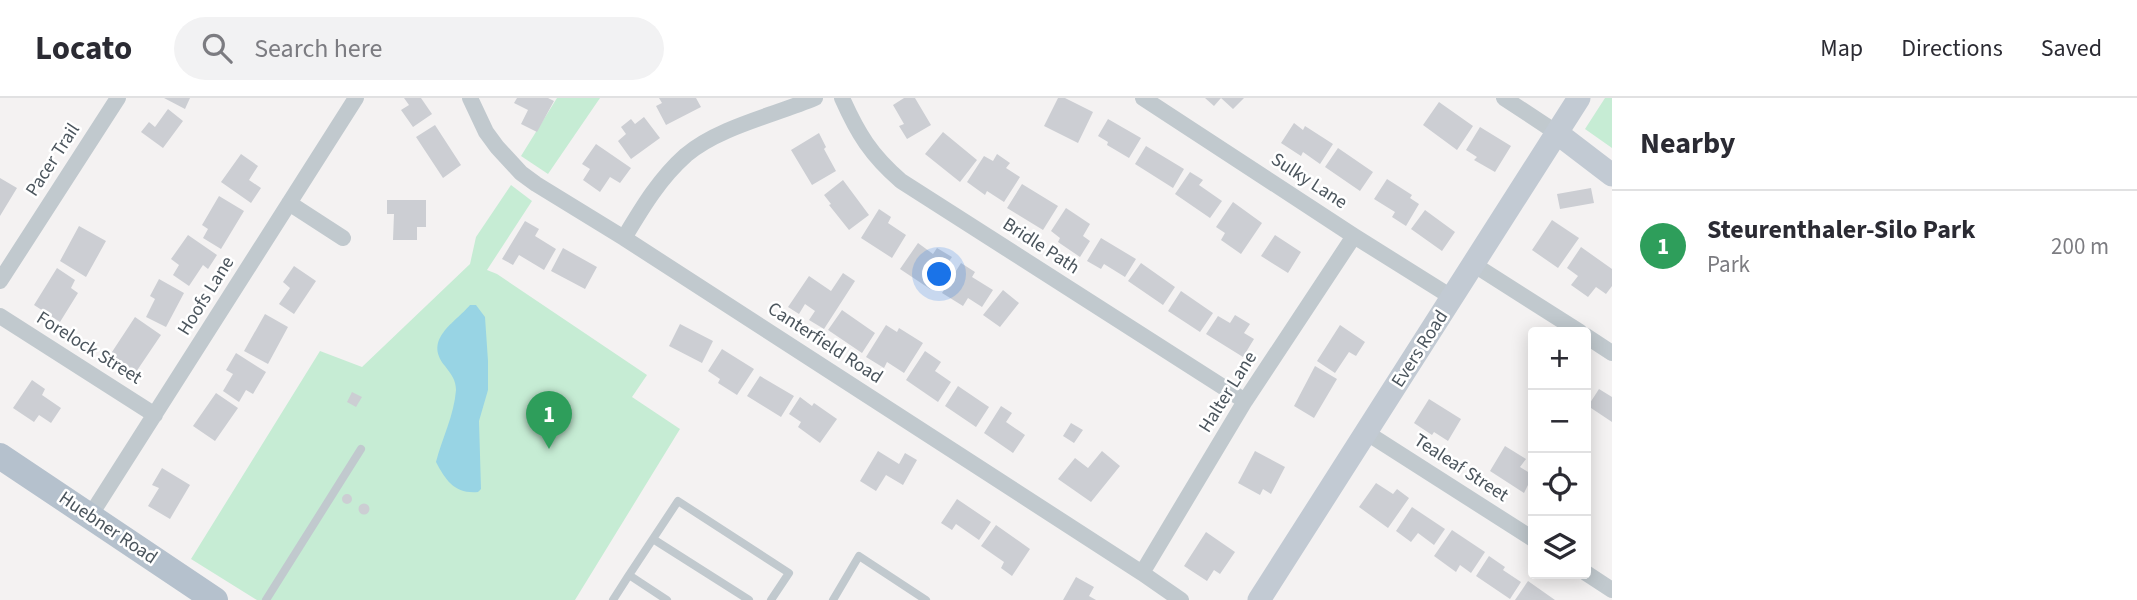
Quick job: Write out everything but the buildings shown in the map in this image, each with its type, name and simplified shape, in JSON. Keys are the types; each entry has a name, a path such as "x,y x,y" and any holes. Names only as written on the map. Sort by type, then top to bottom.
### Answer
{"main road":[{"name":"Evers Road","path":"1259,600 1580,98"},
{"path":"1557,133 1612,175"},
{"name":"Huebner Road","path":"0,456 215,600"}],"street":[{"name":"Pacer Trail","path":"0,281 118,98"},
{"name":"Hoofs Lane","path":"90,516 356,98"},
{"name":"Canterfield Road","path":"470,98 491,139 522,173 1181,600"},
{"path":"624,238 653,189 687,155 711,139 816,98"},
{"name":"Bridle Path","path":"842,98 861,138 878,160 901,181 1245,401"},
{"name":"Sulky Lane","path":"1143,98 1453,298"},
{"path":"1504,98 1557,133"},
{"path":"289,203 342,238"},
{"name":"Halter Lane","path":"1142,573 1245,401 1354,236"},
{"path":"1473,264 1572,327"},
{"name":"Forelock Street","path":"0,316 155,415"},
{"path":"1591,339 1612,353"},
{"name":"Tealeaf Street","path":"1367,433 1528,536"},
{"path":"1591,576 1612,590"}],"lane":[{"path":"266,600 361,449"},
{"path":"612,600 678,501 789,573 771,600"},
{"path":"653,539 749,600"},
{"path":"833,600 859,556 926,600"},
{"path":"629,575 667,600"}],"green space":[{"path":"557,98 600,98 548,174 521,156"},
{"path":"1605,98 1612,98 1612,148 1585,129"},
{"path":"511,185 532,201 487,270 497,274 647,375 632,397 680,429 575,600 257,600 191,559 320,351 362,367 470,264 476,237"}],"water":[{"path":"470,305 476,305 485,317 488,361 488,390 479,421 481,489 478,492 463,491 452,485 436,462 456,390 454,380 439,356 439,340"}],"place":[{"name":"Steurenthaler-Silo Park","path":"549,449"}]}
